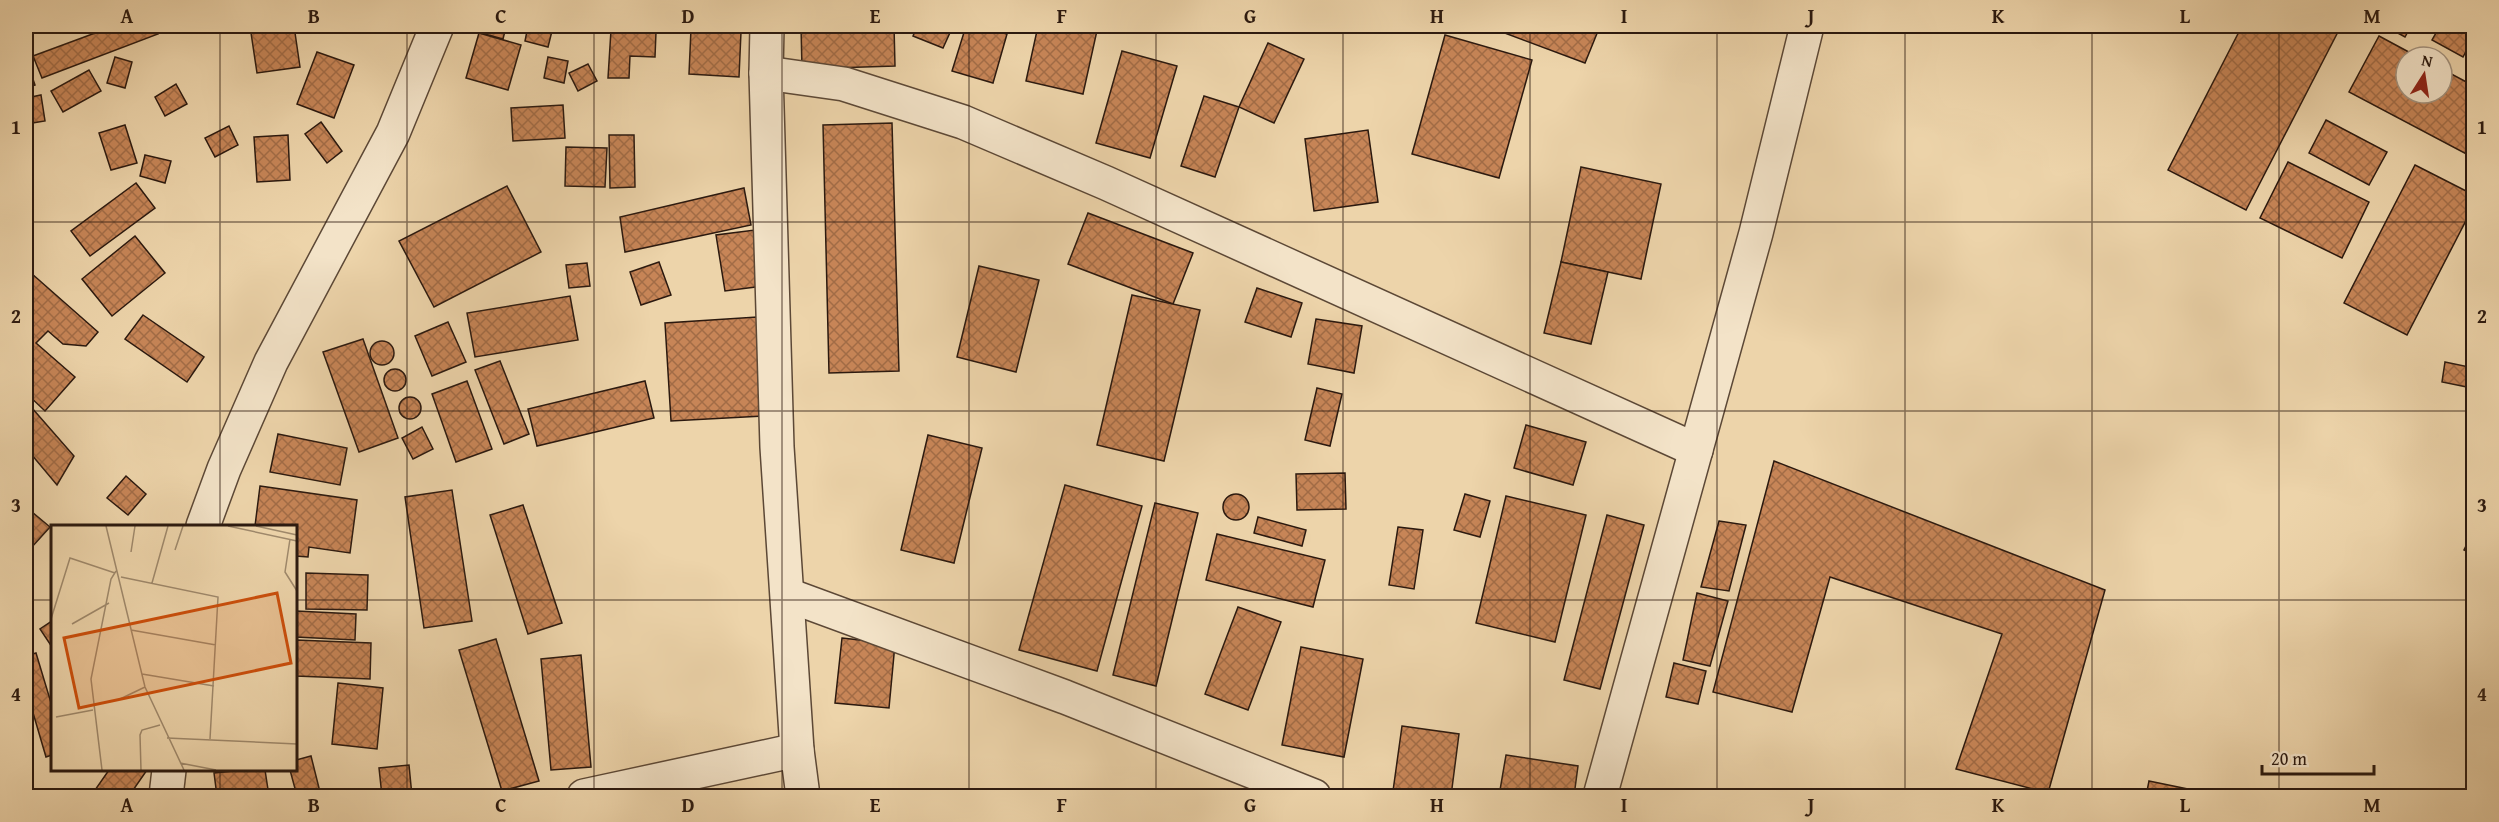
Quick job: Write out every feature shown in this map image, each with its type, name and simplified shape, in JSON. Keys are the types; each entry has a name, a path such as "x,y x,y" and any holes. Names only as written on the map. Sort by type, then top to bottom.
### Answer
{"street":[{"path":"203,525 224,469 271,362 393,133 437,26"},
{"path":"767,26 766,73 777,447 797,750 803,796"},
{"path":"1600,796 1756,233 1806,26"},
{"path":"766,73 844,84 963,122 1106,183 1696,450"},
{"path":"788,595 1065,697 1314,796"},
{"path":"584,796 797,750"},
{"path":"166,796 169,771"}],"building":[{"path":"114,26 152,26 158,34 42,78 33,56"},
{"path":"250,26 294,26 300,67 257,73"},
{"path":"306,26 333,26 333,29 306,32"},
{"path":"483,26 506,27 503,39 481,33"},
{"path":"528,26 553,27 548,47 525,41"},
{"path":"801,26 894,26 895,66 802,69"},
{"path":"917,26 953,26 943,48 913,36"},
{"path":"966,26 978,26 1007,34 993,83 952,71"},
{"path":"1038,26 1098,26 1083,94 1026,81"},
{"path":"1486,26 1600,26 1585,63"},
{"path":"2242,26 2341,26 2246,210 2168,170"},
{"path":"2385,26 2411,26 2405,37"},
{"path":"2440,26 2455,26 2474,36 2463,57 2454,52 2454,45 2441,45 2432,40"},
{"path":"691,29 741,32 739,77 689,74"},
{"path":"611,30 656,32 655,57 630,56 629,78 608,78"},
{"path":"479,33 521,45 508,90 466,78"},
{"path":"1445,35 1532,60 1499,178 1412,154"},
{"path":"2379,36 2396,45 2394,105 2454,105 2454,75 2474,86 2474,158 2349,92"},
{"path":"1268,43 1304,59 1274,123 1239,107"},
{"path":"1122,51 1177,66 1150,158 1096,143"},
{"path":"317,52 354,65 334,118 297,104"},
{"path":"115,57 132,62 125,88 107,83"},
{"path":"548,57 568,61 564,83 544,78"},
{"path":"26,59 35,85 26,88"},
{"path":"588,64 597,81 578,91 569,73"},
{"path":"89,70 101,91 63,112 51,91"},
{"path":"176,84 187,104 165,116 155,97"},
{"path":"41,95 45,121 26,124 26,98"},
{"path":"1204,96 1239,107 1215,177 1181,166"},
{"path":"563,105 565,138 513,141 511,108"},
{"path":"2326,120 2387,152 2369,185 2309,153"},
{"path":"321,122 342,151 327,163 305,134"},
{"path":"892,123 899,371 829,373 823,125"},
{"path":"125,125 137,163 111,170 99,133"},
{"path":"229,126 238,145 215,157 205,138"},
{"path":"1368,130 1378,202 1314,211 1305,139"},
{"path":"288,135 290,180 257,182 254,137"},
{"path":"609,135 634,135 635,187 610,188"},
{"path":"566,147 607,148 605,187 565,186"},
{"path":"145,155 171,161 165,183 140,176"},
{"path":"2288,162 2369,202 2342,258 2260,218"},
{"path":"2415,165 2474,195 2474,205 2407,335 2344,303"},
{"path":"1581,167 1661,184 1641,279 1561,262"},
{"path":"136,183 155,208 90,256 71,231"},
{"path":"507,186 541,252 434,307 399,241"},
{"path":"744,188 751,225 625,252 620,217"},
{"path":"1088,213 1193,253 1173,304 1068,264"},
{"path":"755,230 763,286 725,291 716,235"},
{"path":"135,236 165,273 112,316 82,279"},
{"path":"659,262 671,295 641,305 630,272"},
{"path":"1561,262 1608,272 1591,344 1544,333"},
{"path":"587,263 590,286 569,288 566,265"},
{"path":"979,266 1039,280 1016,372 957,357"},
{"path":"31,273 98,332 86,346 63,344 48,331 36,343 75,377 45,411 26,393 26,279"},
{"path":"1257,288 1302,303 1291,337 1245,322"},
{"path":"1132,295 1200,310 1164,461 1097,445"},
{"path":"570,296 578,340 475,357 467,313"},
{"path":"143,315 204,357 187,382 125,339"},
{"path":"757,317 763,416 671,421 665,323"},
{"path":"1316,319 1362,326 1354,373 1308,364"},
{"path":"448,322 466,362 432,376 415,336"},
{"path":"363,339 398,438 359,452 323,352"},
{"path":"382,341 387,342 393,348 393,358 387,364 382,365 377,364 371,358 370,353 371,348 377,342"},
{"path":"500,361 529,434 504,444 475,370"},
{"path":"2445,362 2474,368 2472,388 2442,382"},
{"path":"395,369 405,376 406,380 399,390 395,391 385,384 384,380 391,370"},
{"path":"467,381 492,449 456,462 432,394"},
{"path":"645,381 654,418 537,446 528,409"},
{"path":"1317,388 1342,394 1330,446 1305,440"},
{"path":"410,397 418,400 421,408 418,416 410,419 402,416 399,408 402,400"},
{"path":"32,408 74,456 57,485 26,448 26,414"},
{"path":"1526,425 1586,442 1573,485 1514,468"},
{"path":"422,427 433,449 413,459 402,438"},
{"path":"278,434 347,448 340,485 270,472"},
{"path":"928,435 982,448 954,563 901,550"},
{"path":"1774,461 2105,590 2048,793 1956,769 2002,634 1830,577 1792,712 1713,692"},
{"path":"1345,473 1346,509 1297,510 1296,474"},
{"path":"126,476 146,494 128,515 107,498"},
{"path":"1065,485 1142,506 1097,671 1019,650"},
{"path":"260,486 357,500 350,553 309,547 308,557 297,556 297,525 255,525"},
{"path":"452,490 472,621 424,628 405,497"},
{"path":"1236,494 1245,498 1249,507 1245,516 1236,520 1227,516 1223,507 1227,498"},
{"path":"1465,494 1490,501 1480,537 1454,530"},
{"path":"1506,496 1586,515 1555,642 1476,623"},
{"path":"1155,503 1198,513 1156,686 1113,675"},
{"path":"523,505 562,623 528,634 490,515"},
{"path":"26,507 50,527 31,548 26,544"},
{"path":"1607,515 1644,525 1600,689 1564,680"},
{"path":"1258,517 1306,530 1302,546 1254,533"},
{"path":"1719,521 1746,525 1729,591 1701,587"},
{"path":"1398,527 1423,530 1414,589 1389,585"},
{"path":"2474,530 2474,555 2464,550"},
{"path":"1217,534 1325,560 1313,607 1206,580"},
{"path":"306,573 368,575 367,610 306,609"},
{"path":"26,580 33,582 26,602"},
{"path":"1697,593 1728,601 1710,666 1683,660"},
{"path":"1238,607 1281,622 1248,710 1205,694"},
{"path":"297,611 356,614 355,640 297,637"},
{"path":"51,622 51,646 40,629"},
{"path":"842,638 895,644 889,708 835,703"},
{"path":"496,639 539,781 502,791 459,650"},
{"path":"297,640 371,643 370,679 297,676"},
{"path":"1301,647 1363,659 1344,757 1282,745"},
{"path":"36,653 51,703 51,755 46,757 26,689 26,656"},
{"path":"581,655 591,767 551,770 541,659"},
{"path":"1674,663 1706,671 1698,704 1666,697"},
{"path":"338,683 383,688 377,749 332,744"},
{"path":"1402,726 1459,734 1451,796 1393,791"},
{"path":"1506,755 1578,766 1574,796 1499,796"},
{"path":"311,756 321,796 297,796 290,771 297,771 297,760"},
{"path":"409,765 412,796 382,796 379,768"},
{"path":"108,771 146,771 129,796 104,796 95,790"},
{"path":"265,771 269,796 217,796 214,773"},
{"path":"2149,781 2222,796 2146,796"}]}
